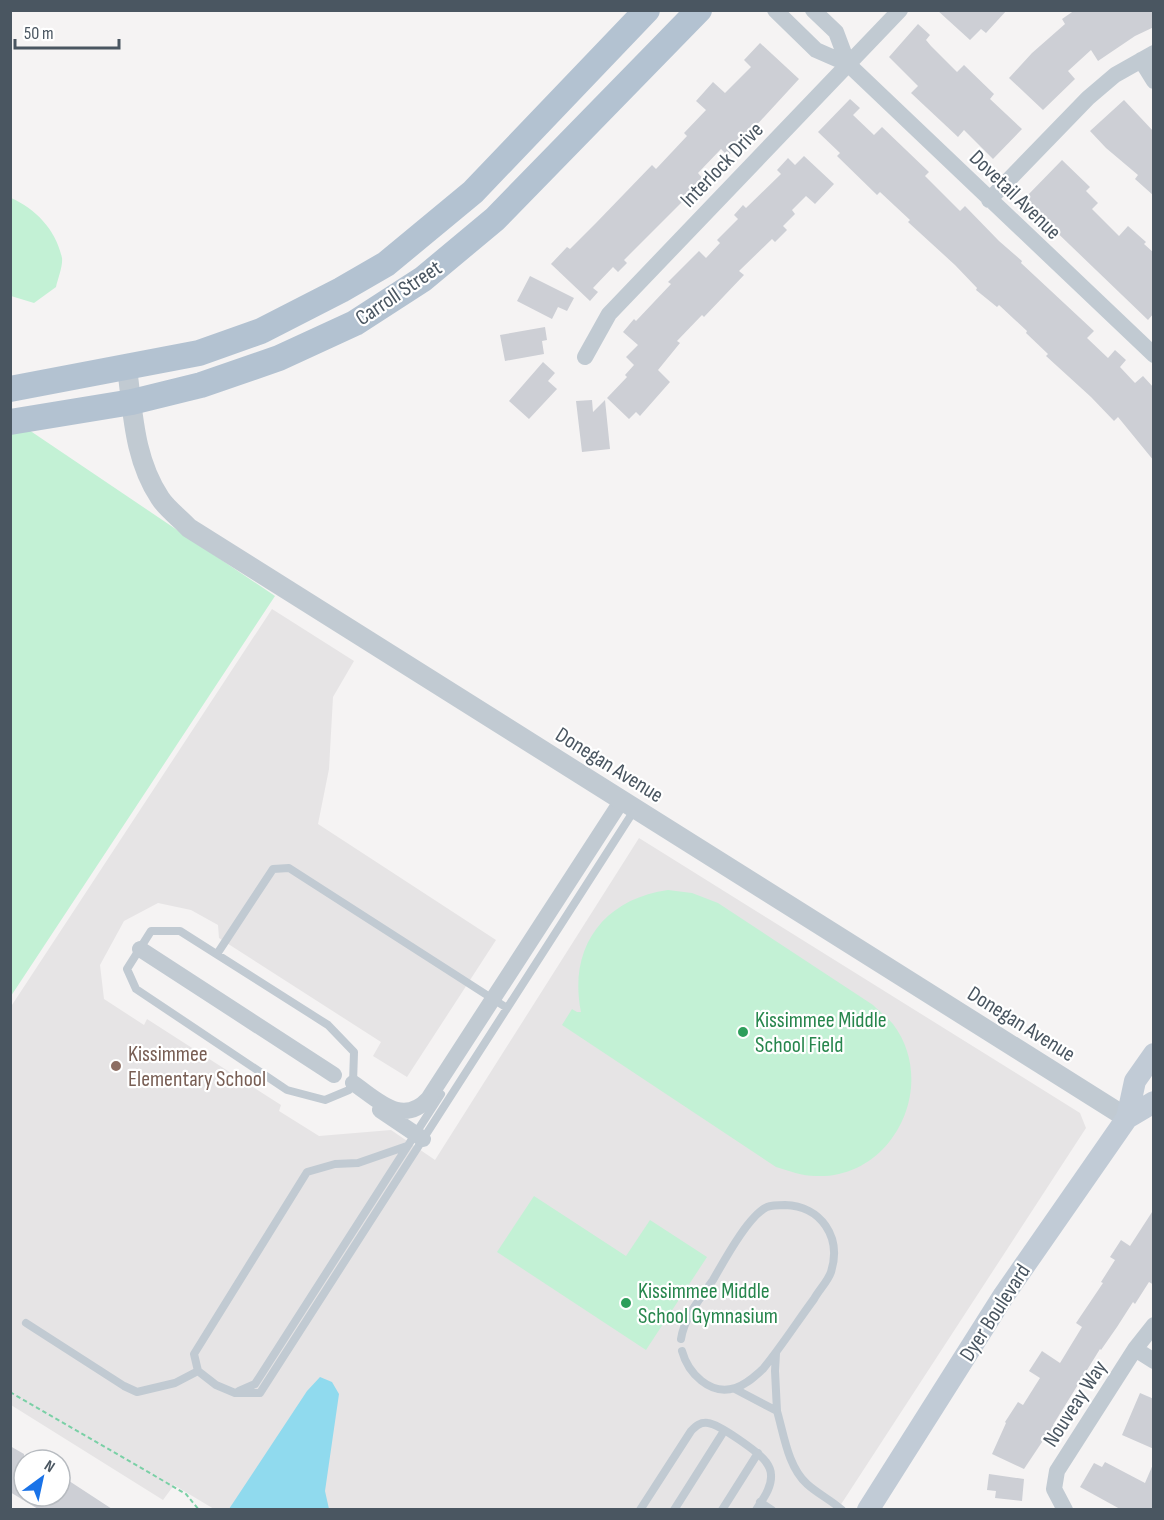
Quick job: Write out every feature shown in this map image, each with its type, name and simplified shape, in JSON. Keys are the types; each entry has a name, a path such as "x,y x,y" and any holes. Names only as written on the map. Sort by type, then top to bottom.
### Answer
{"main road":[{"path":"10,389 199,353 261,331 386,264 473,192 646,10"},
{"name":"Carroll Street","path":"10,422 132,402 201,385 279,358 355,323 423,279 495,219 699,10"},
{"name":"Dyer Boulevard","path":"868,1509 1004,1295 1127,1118 1136,1081 1154,1054"},
{"name":"Dyer Boulevard","path":"1127,1118 1154,1102"}],"street":[{"name":"Dovetail Avenue","path":"775,10 816,50 848,64 988,200 1154,355"},
{"name":"Dovetail Avenue","path":"813,10 836,32 848,64"},
{"name":"Interlock Drive","path":"585,357 609,314 900,10"},
{"path":"988,200 1088,98 1115,75 1147,56 1154,81"},
{"name":"Donegan Avenue","path":"127,368 133,424 142,464 160,498 189,528 1127,1118"},
{"path":"351,1087 396,1111 408,1112 420,1107 428,1099 500,1004 628,804"},
{"path":"140,949 334,1076"},
{"path":"351,1087 415,1139"},
{"name":"Nouveay Way","path":"1065,1509 1054,1489 1057,1471 1154,1325"},
{"path":"1136,1349 1154,1361"}],"lane":[{"path":"217,954 273,869 289,868 500,1004 260,1393 236,1393 216,1385 198,1371 194,1354 307,1172 335,1164 358,1163 415,1139"},
{"path":"151,931 180,931 217,954 328,1025 354,1052 351,1087 325,1100 287,1090 136,989 126,969 151,931"},
{"path":"236,1393 255,1384 415,1139"},
{"path":"681,1339 682,1330 743,1232 767,1207 795,1205 807,1209 820,1218 827,1228 834,1251 830,1275 776,1353 750,1380 735,1389"},
{"path":"26,1323 137,1392 175,1383 198,1371"},
{"path":"682,1351 685,1362 701,1382 717,1389 735,1389 777,1411"},
{"path":"776,1353 777,1411 793,1463 800,1476 816,1492 842,1509"},
{"path":"640,1509 694,1427 709,1423 758,1453 766,1461 771,1476 770,1485 758,1506 772,1509"},
{"path":"674,1509 724,1431"},
{"path":"722,1509 758,1453"}],"path":[{"path":"10,1392 186,1494 199,1509"}],"shaded area":[{"path":"272,609 354,661 333,697 329,769 318,824 496,940 407,1077 373,1056 381,1042 219,938 218,925 191,910 158,903 124,921 100,965 104,999 144,1025 147,1019 281,1105 279,1111 319,1136 391,1130 435,1160 639,838 1080,1113 1086,1128 838,1509 214,1509 174,1485 163,1500 11,1405 10,1008"}],"green space":[{"path":"11,198 29,208 44,222 55,238 62,258 56,287 34,303 11,296"},
{"path":"26,428 275,596 11,996 10,430"},
{"name":"Kissimmee Middle School Field","path":"668,890 692,893 718,903 873,1005 893,1024 906,1048 911,1074 909,1100 901,1124 886,1145 867,1162 843,1173 816,1176 776,1167 562,1025 572,1009 581,1012 578,989 580,967 595,930 608,916 625,904 645,895"},
{"name":"Kissimmee Middle School Gymnasium","path":"534,1196 626,1256 650,1220 707,1257 646,1350 497,1252"}],"water":[{"path":"320,1377 332,1382 339,1394 325,1491 329,1509 229,1509 307,1391"}],"building":[{"path":"937,10 1007,10 986,33 981,29 970,40"},
{"path":"1075,10 1154,10 1154,27 1135,36 1098,61 1091,50 1068,71 1075,79 1043,110 1009,78 1032,53 1065,24 1062,19"},
{"path":"918,24 930,35 926,40 931,46 957,72 964,65 994,94 990,99 1022,129 993,159 964,130 958,137 911,93 918,86 889,57"},
{"path":"760,43 799,79 728,156 721,149 698,173 704,180 624,260 627,263 618,272 613,267 593,288 598,292 590,301 551,264 567,247 570,249 652,165 656,169 687,136 684,133 706,110 696,101 713,82 725,93 751,67 744,60"},
{"path":"850,99 860,108 853,115 874,135 882,127 929,172 925,176 960,211 965,206 1022,261 1021,263 1094,331 1087,338 1108,358 1115,350 1126,360 1120,367 1135,383 1143,376 1154,388 1154,461 1118,417 1114,421 1046,356 1048,354 1026,333 1027,331 999,305 997,307 976,290 977,288 955,265 908,222 910,220 880,192 877,195 837,156 840,153 818,132"},
{"path":"1124,100 1154,132 1154,196 1135,179 1138,175 1090,131"},
{"path":"804,156 834,184 815,204 806,196 792,210 795,214 783,226 787,230 775,242 772,239 739,271 744,275 704,317 702,315 677,341 680,343 658,370 670,382 640,416 636,412 629,419 607,398 627,377 625,375 634,365 626,357 638,345 623,332 671,284 668,282 699,251 706,258 720,243 717,240 738,219 734,215 743,205 746,208 781,174 777,170 788,158 795,165"},
{"path":"1062,160 1090,187 1086,191 1098,203 1092,209 1119,236 1128,226 1146,242 1144,244 1154,253 1154,313 1148,320 1044,220 1046,218 1025,198"},
{"path":"530,276 574,298 567,311 558,307 552,319 517,301"},
{"path":"545,327 547,340 542,341 544,354 505,361 500,335"},
{"path":"543,362 555,373 548,381 557,389 529,419 509,401"},
{"path":"592,400 593,412 605,400 610,449 582,452 576,401"},
{"path":"1154,1209 1154,1285 1149,1282 1135,1304 1133,1302 1100,1349 1053,1425 1056,1428 1049,1438 1046,1436 1024,1469 992,1454 1005,1422 1018,1402 1023,1405 1040,1378 1029,1371 1042,1351 1060,1363 1082,1327 1076,1323 1103,1283 1101,1282 1115,1260 1110,1257 1121,1240 1130,1246"},
{"path":"1140,1393 1154,1399 1154,1449 1122,1435"},
{"path":"10,1446 14,1448 12,1493 10,1492"},
{"path":"1105,1462 1145,1483 1154,1462 1154,1509 1120,1509 1080,1487 1094,1463 1102,1467"},
{"path":"989,1474 1024,1479 1022,1501 995,1498 996,1491 987,1490"},
{"path":"72,1483 112,1509 36,1508 72,1508"}],"place":[{"name":"Kissimmee Middle School Field","path":"743,1032"},
{"name":"Kissimmee Elementary School","path":"116,1066"},
{"name":"Kissimmee Middle School Gymnasium","path":"626,1303"}]}
